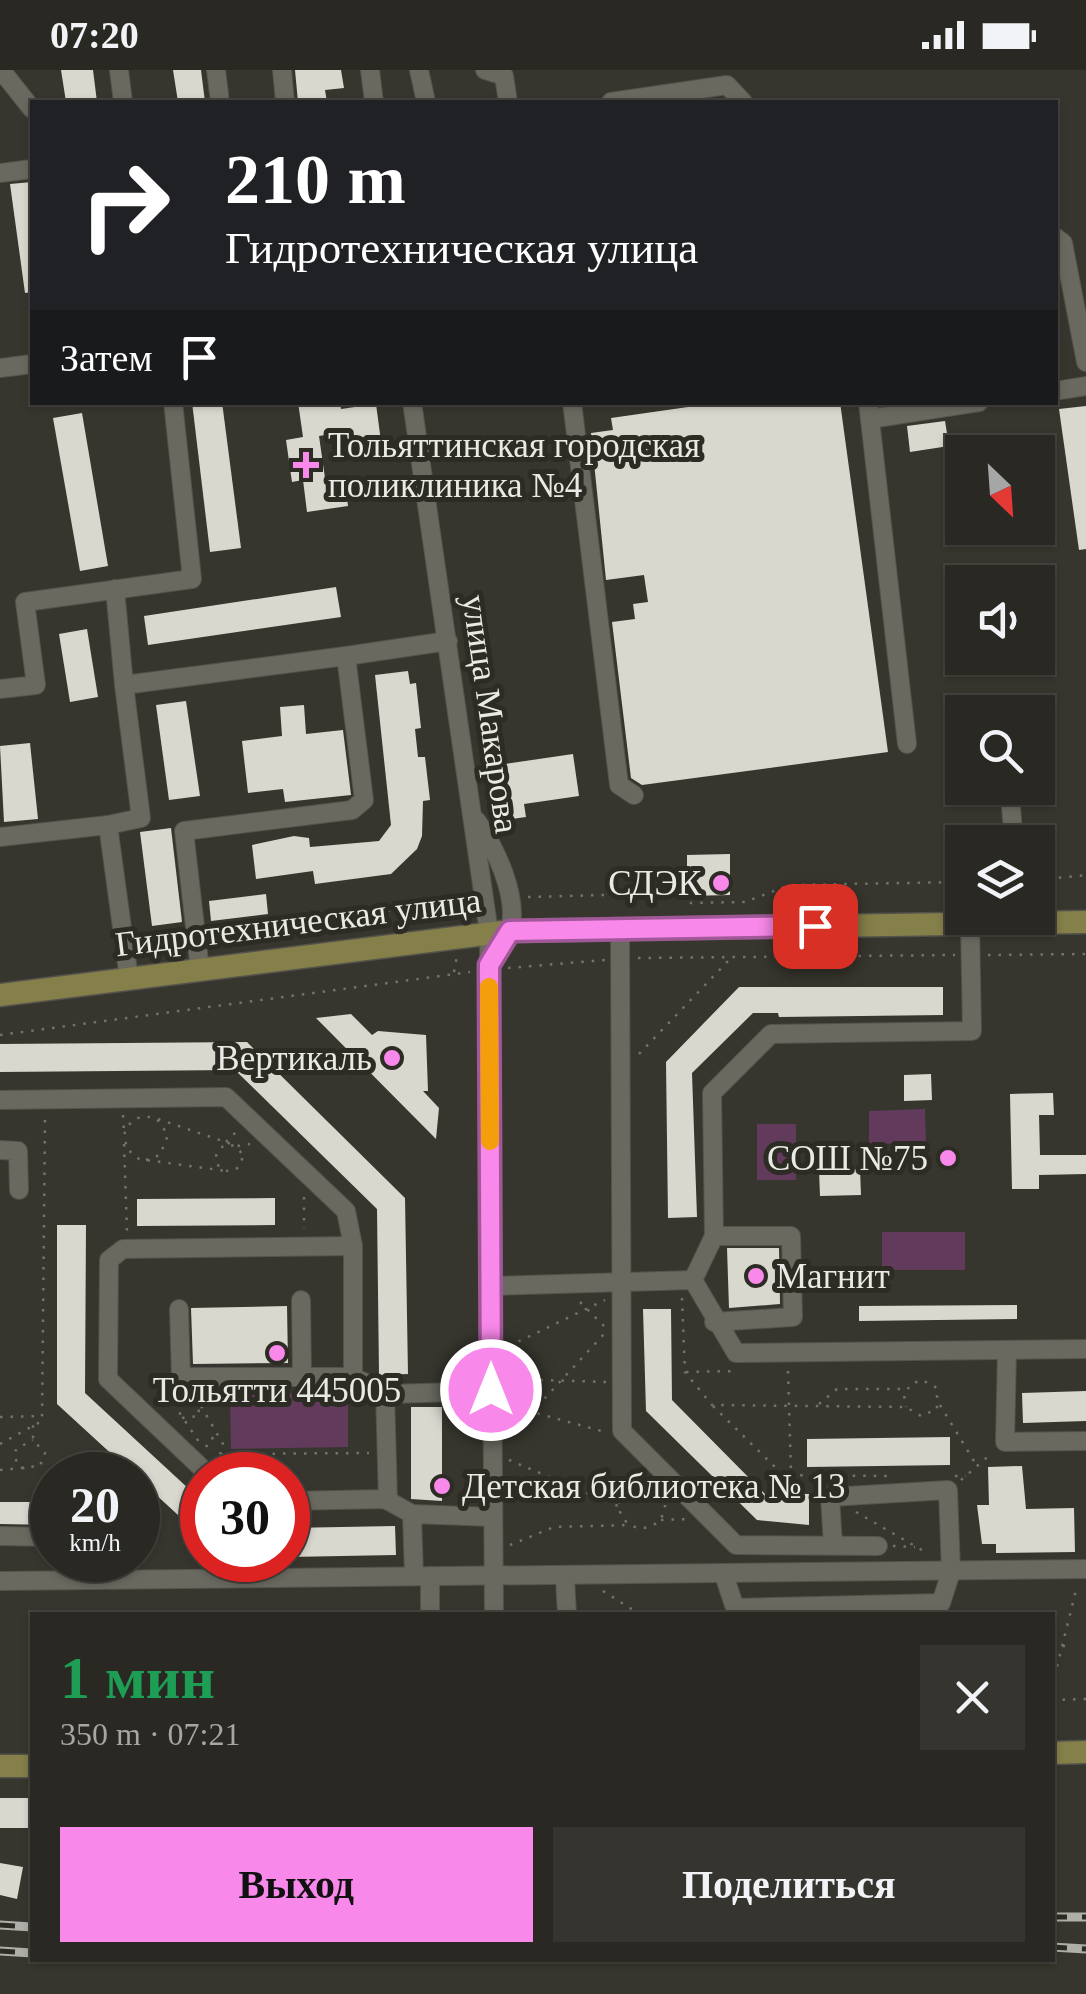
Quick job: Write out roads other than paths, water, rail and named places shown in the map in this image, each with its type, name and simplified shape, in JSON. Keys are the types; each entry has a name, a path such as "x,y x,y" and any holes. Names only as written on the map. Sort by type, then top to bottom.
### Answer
{"main road":[{"name":"Гидротехническая улица","path":"1055,921 1086,922"},
{"name":"Гидротехническая улица","path":"0,995 500,932 945,923"},
{"path":"1055,1753 1086,1752"},
{"path":"0,1766 30,1766"}],"street":[{"path":"1,70 30,106"},
{"path":"119,70 123,100"},
{"path":"216,70 220,100"},
{"path":"282,70 285,100"},
{"path":"370,70 374,100"},
{"path":"418,70 426,100"},
{"path":"485,70 504,76 508,100"},
{"path":"622,100 726,78 742,100"},
{"path":"0,173 30,169"},
{"path":"1058,239 1063,243 1086,362"},
{"path":"0,368 30,364"},
{"path":"1058,391 1086,386"},
{"path":"0,689 36,685 25,602 192,578 173,405"},
{"name":"улица Макарова","path":"412,405 484,900 500,932"},
{"path":"572,405 620,786 634,795"},
{"path":"907,744 869,411 943,405"},
{"path":"0,838 141,818 115,589"},
{"path":"124,686 448,641"},
{"path":"200,970 184,831 352,810 364,800 346,656"},
{"path":"1011,807 1013,825"},
{"path":"472,815 494,845 508,897 489,967 494,1612"},
{"path":"108,825 129,978"},
{"path":"620,928 622,1430 736,1545 874,1546"},
{"path":"687,1280 714,1236 712,1093 771,1034 972,1031 970,935"},
{"path":"0,1100 226,1097 346,1211 353,1246 354,1377"},
{"path":"0,1150 18,1150 19,1190"},
{"path":"714,1236 791,1236 793,1317 714,1322"},
{"path":"185,1452 108,1378 109,1260 127,1250 353,1246"},
{"path":"490,1286 687,1280"},
{"path":"687,1280 736,1353 1086,1349"},
{"path":"301,1300 302,1377"},
{"path":"179,1308 180,1377 354,1377 385,1392 491,1384"},
{"path":"1007,1350 1005,1442 1086,1441"},
{"path":"385,1392 388,1501"},
{"path":"724,1576 735,1608 941,1603 951,1567 947,1483 830,1497 833,1545"},
{"path":"310,1502 388,1501 412,1514 492,1517"},
{"path":"412,1514 429,1612"},
{"path":"0,1536 30,1537"},
{"path":"0,1581 594,1578 951,1567 1083,1570"},
{"path":"565,1578 566,1612"}],"railway":[{"path":"1055,1917 1086,1917"},
{"path":"0,1925 30,1927"},
{"path":"1055,1947 1086,1949"},
{"path":"0,1951 30,1953"}],"place":[{"name":"Тольяттинская городская поликлиника №4","path":"306,465"},
{"name":"СДЭК","path":"721,883"},
{"name":"Вертикаль","path":"392,1058"},
{"name":"СОШ №75","path":"948,1158"},
{"name":"Магнит","path":"756,1276"},
{"name":"Тольятти 445005","path":"277,1353"},
{"name":"Детская библиотека № 13","path":"442,1486"}]}
